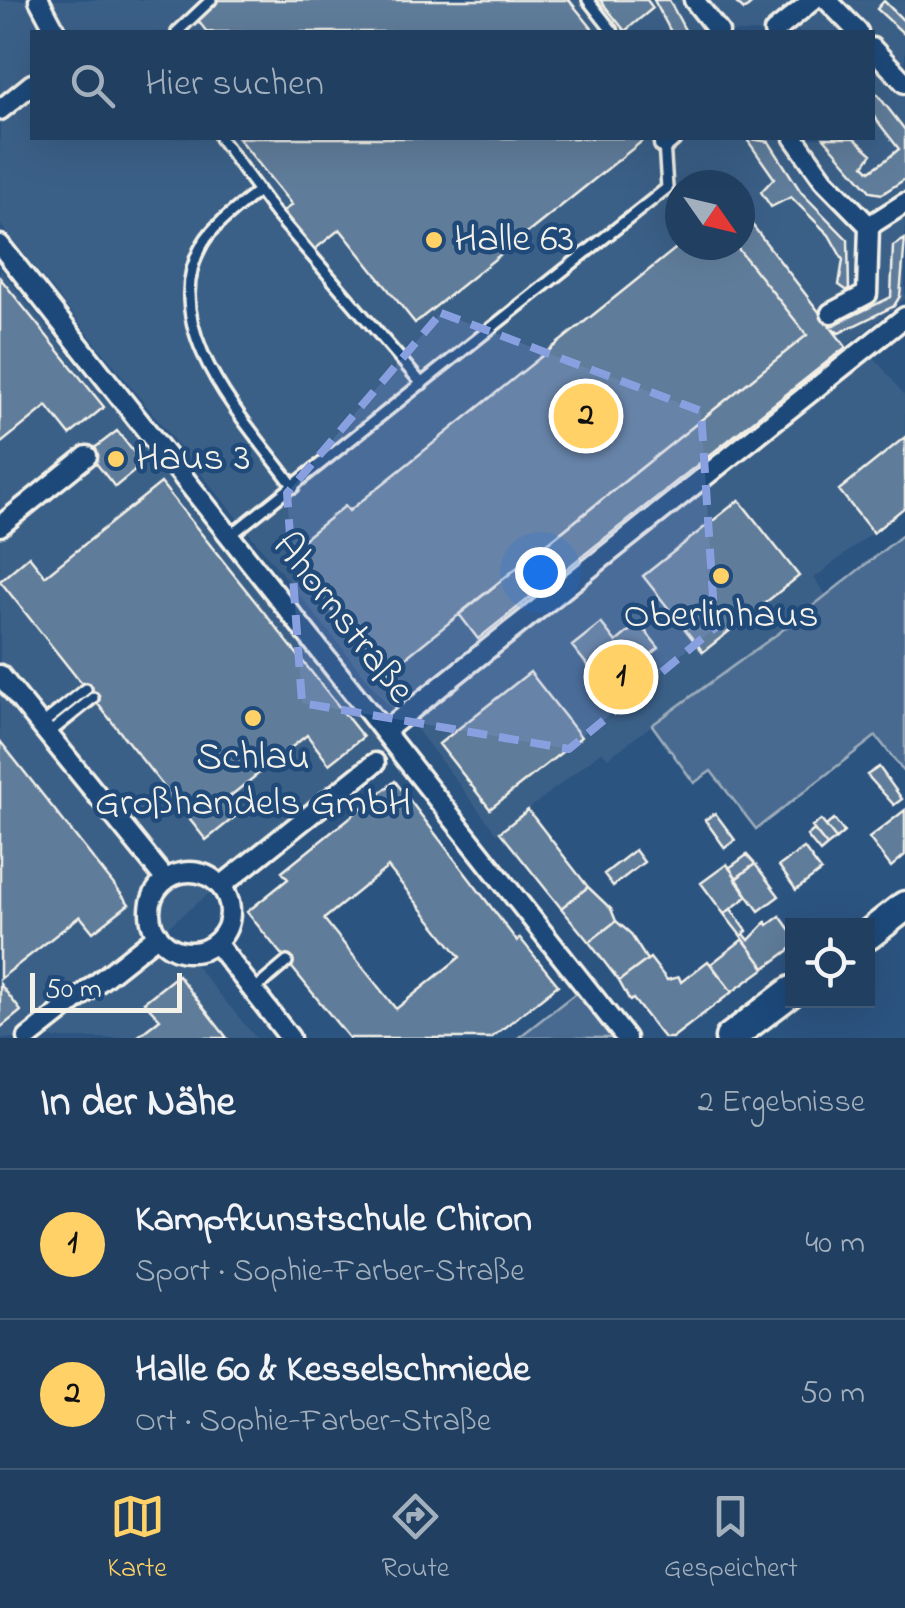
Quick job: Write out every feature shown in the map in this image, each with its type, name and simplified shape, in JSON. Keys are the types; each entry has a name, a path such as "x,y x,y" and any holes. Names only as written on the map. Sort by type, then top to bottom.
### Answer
{"street":[{"path":"39,0 55,30"},
{"path":"694,0 717,30"},
{"path":"776,30 813,0"},
{"path":"828,0 856,30"},
{"path":"875,51 905,83"},
{"path":"0,110 30,86"},
{"path":"795,140 824,180 869,226 867,294 831,314"},
{"path":"869,226 905,203"},
{"name":"Ahornstraße","path":"0,245 626,1038"},
{"path":"386,730 905,317"},
{"path":"0,526 87,456"},
{"path":"0,674 166,880"},
{"path":"221,886 375,763"},
{"path":"200,873 221,886 230,909 229,922 216,942 192,952 167,944 158,935 150,912 158,889 166,880 177,874 200,873"},
{"path":"875,929 905,906"},
{"path":"28,1038 158,935"},
{"path":"216,942 290,1038"},
{"path":"747,1033 785,998"}],"lane":[{"path":"179,30 211,0"},
{"path":"588,0 611,30"},
{"path":"221,140 258,190 422,384"},
{"path":"231,536 667,188 666,140"},
{"path":"258,190 205,239 193,264 188,292 192,326 216,376 294,488"},
{"path":"44,730 89,693"},
{"path":"254,990 288,962"}],"highlighted area":[{"path":"441,313 701,411 715,628 569,749 302,703 287,493"}],"shaded area":[{"path":"0,0 905,0 905,299 391,709 0,224"},
{"path":"0,269 389,749 165,929 256,1038 0,1038"},
{"path":"873,356 905,396 905,507 814,578 826,595 608,758 602,751 497,834 412,723"},
{"path":"905,533 905,773 876,736 756,829 711,771 694,783 652,725 780,632"},
{"path":"577,992 612,1038 518,1038"}],"building":[{"path":"216,0 569,0 593,30 205,30 195,17"},
{"path":"600,0 647,0 653,8 624,30"},
{"path":"654,0 669,0 685,30 670,30"},
{"path":"733,0 756,0 744,10"},
{"path":"884,1 905,22 905,35 877,9"},
{"path":"875,94 905,130 905,179 882,194 871,192 826,140 856,140 872,154 864,165 870,171 899,149 875,118"},
{"name":"Halle 63","path":"240,140 644,140 415,323 340,229 314,250 283,211 292,205"},
{"path":"747,140 769,142 801,192 848,240 849,292 839,285 843,260 829,235 791,197 771,207 761,192 774,178"},
{"path":"755,229 846,347 478,639 459,614 807,335 747,260 755,260"},
{"path":"905,239 900,296 894,306 839,333 830,327 891,297 893,246"},
{"path":"665,257 747,260 807,335 384,675 286,553 345,506 349,511"},
{"path":"0,278 104,407 70,435 47,406 0,444"},
{"name":"Haus 3","path":"117,431 143,464 115,487 88,453"},
{"path":"905,437 905,507 873,533 839,490"},
{"path":"161,483 363,737 329,764 307,735 224,801 236,816 206,840 0,581 29,556 45,576"},
{"name":"Oberlinhaus","path":"739,500 799,576 703,652 643,576"},
{"path":"601,623 616,642 639,623 659,648 637,666 655,688 625,712 572,646"},
{"path":"530,672 581,737 490,809 439,744"},
{"path":"0,741 129,904 93,932 80,916 0,979"},
{"path":"879,767 902,799 894,805 867,775"},
{"path":"395,781 517,941 520,938 558,985 491,1038 349,1038 247,912 288,879 282,872","holes":["388,867 460,957 396,1009 324,919"]},
{"path":"528,810 588,887 561,908 500,832"},
{"path":"905,810 905,855 891,867 869,838"},
{"path":"715,813 735,840 725,848 705,820"},
{"path":"834,819 844,832 836,839 826,826"},
{"path":"821,820 836,839 827,846 812,827"},
{"path":"814,830 827,846 820,852 807,836"},
{"path":"804,848 821,871 796,890 779,866"},
{"path":"635,850 644,862 613,886 604,874"},
{"path":"747,855 755,864 737,878 729,868"},
{"path":"727,864 748,896 724,914 701,883"},
{"path":"755,864 779,896 759,911 735,879"},
{"path":"588,887 611,909 616,921 589,942 561,908"},
{"path":"731,909 747,931 741,936 724,914"},
{"path":"780,916 785,923 785,953 765,968 741,936 744,934 749,940 766,922 768,925"},
{"path":"616,921 630,933 647,960 619,981 589,942"},
{"path":"743,939 765,968 732,992 711,964"},
{"path":"650,958 667,980 679,977 681,982 708,961 732,992 672,1038 664,1038 633,999 630,1001 619,981"},
{"path":"178,975 227,1038 136,1038 160,1019 144,1002"},
{"path":"0,984 21,1011 0,1028"}],"place":[{"name":"Halle 63","path":"434,240"},
{"name":"Halle 60 & Kesselschmiede","path":"586,416"},
{"name":"Haus 3","path":"116,459"},
{"name":"Oberlinhaus","path":"721,576"},
{"name":"Kampfkunstschule Chiron","path":"621,677"},
{"name":"Schlau Großhandels GmbH","path":"253,718"}]}
